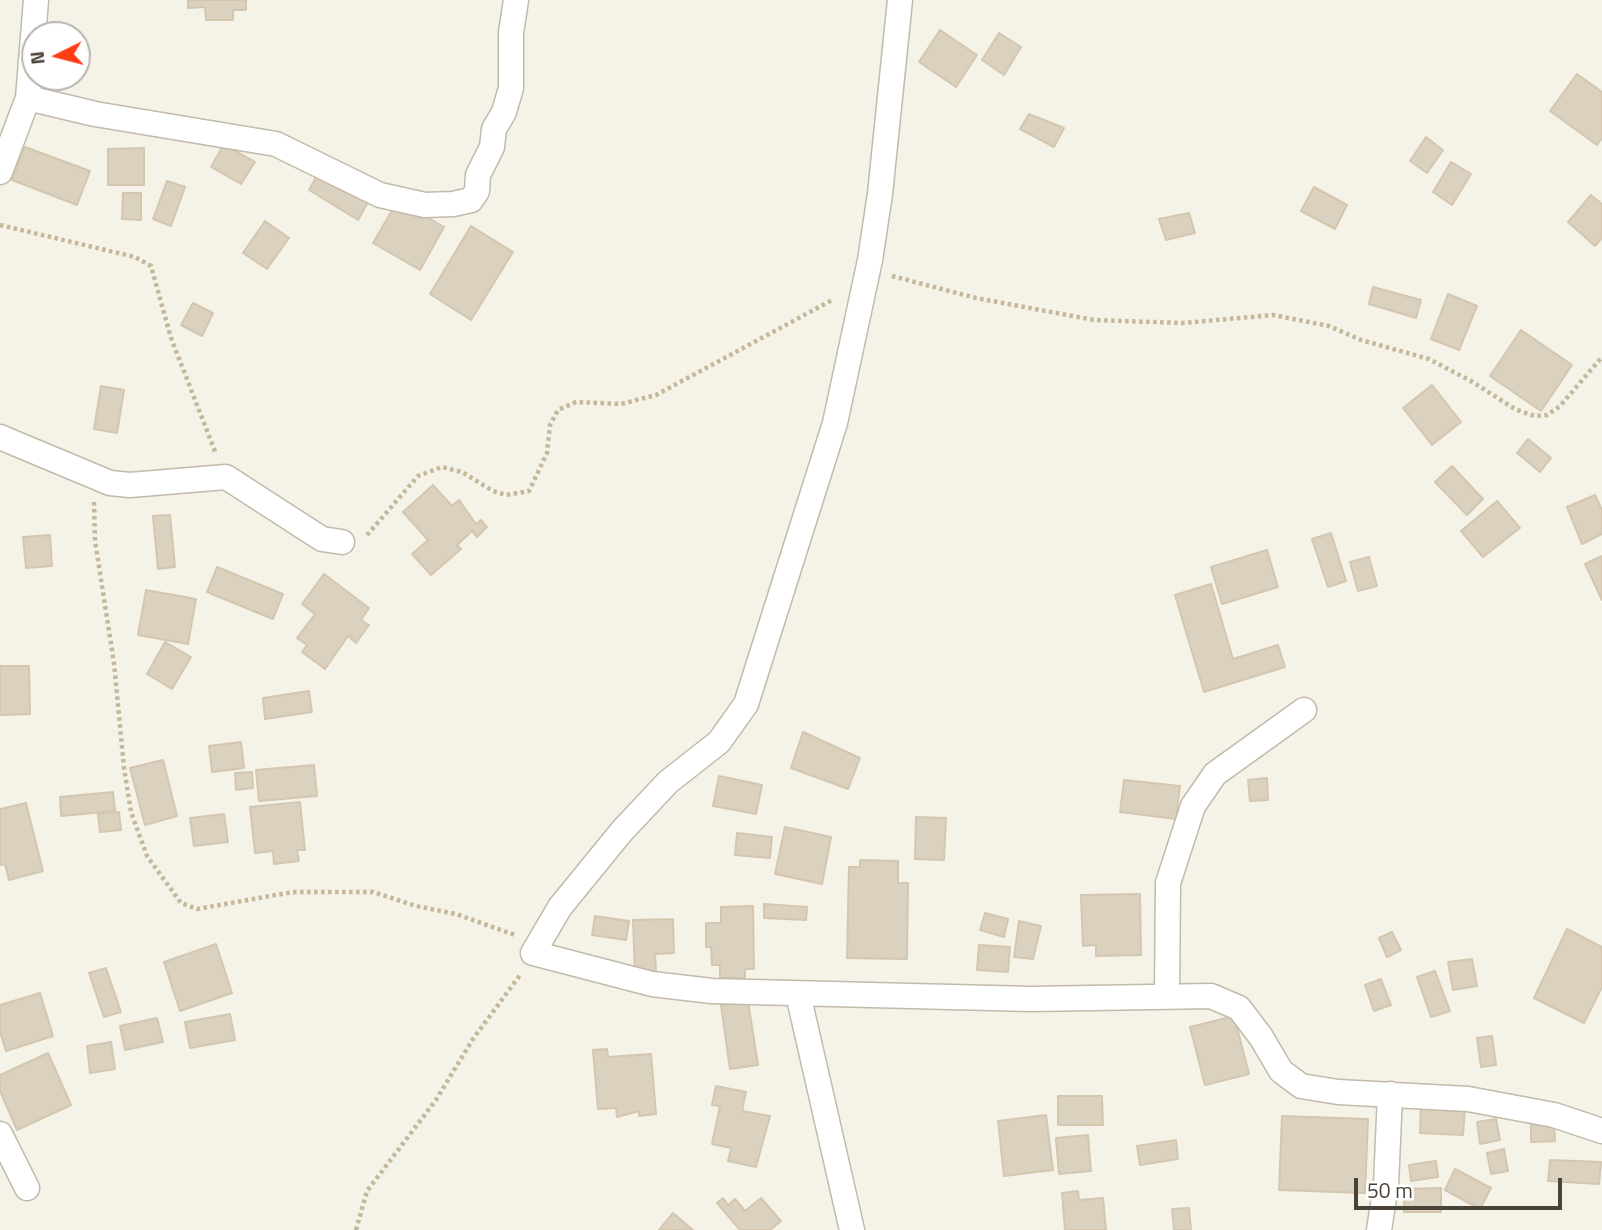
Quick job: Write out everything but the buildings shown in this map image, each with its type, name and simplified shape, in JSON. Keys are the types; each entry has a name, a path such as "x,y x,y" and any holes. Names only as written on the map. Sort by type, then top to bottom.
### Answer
{"street":[{"path":"0,172 28,98 36,0"},
{"path":"28,98 95,114 276,144 380,195 425,205 453,204 471,200 477,191 478,175 492,147 494,129 504,112 511,88 511,33 516,0"},
{"path":"900,0 880,194 866,277 835,424 746,704 719,742 668,782 622,831 560,907 536,948 652,984 712,991 1031,999 1211,996 1239,1008 1261,1037 1281,1071 1301,1086 1338,1092 1468,1099 1554,1115 1602,1131"},
{"path":"0,437 93,477 130,485 226,477 322,539 342,542"},
{"path":"1167,995 1168,883 1193,806 1215,774 1304,710"},
{"path":"798,994 852,1230"},
{"path":"1380,1230 1386,1185 1390,1094"},
{"path":"0,1134 27,1188"}],"path":[{"path":"0,225 135,257 151,266 194,402 226,477"},
{"path":"342,542 364,539 402,491 418,477 442,467 462,472 493,491 506,495 530,491 547,453 550,425 558,410 576,402 621,404 656,395 866,277 1094,320 1183,323 1273,315 1329,326 1361,340 1429,359 1515,409 1534,416 1547,415 1560,406 1602,357"},
{"path":"93,477 95,541 114,663 131,812 147,856 181,903 197,908 293,892 373,892 416,906 456,914 536,948 473,1039 436,1100 367,1191 356,1230"}]}
